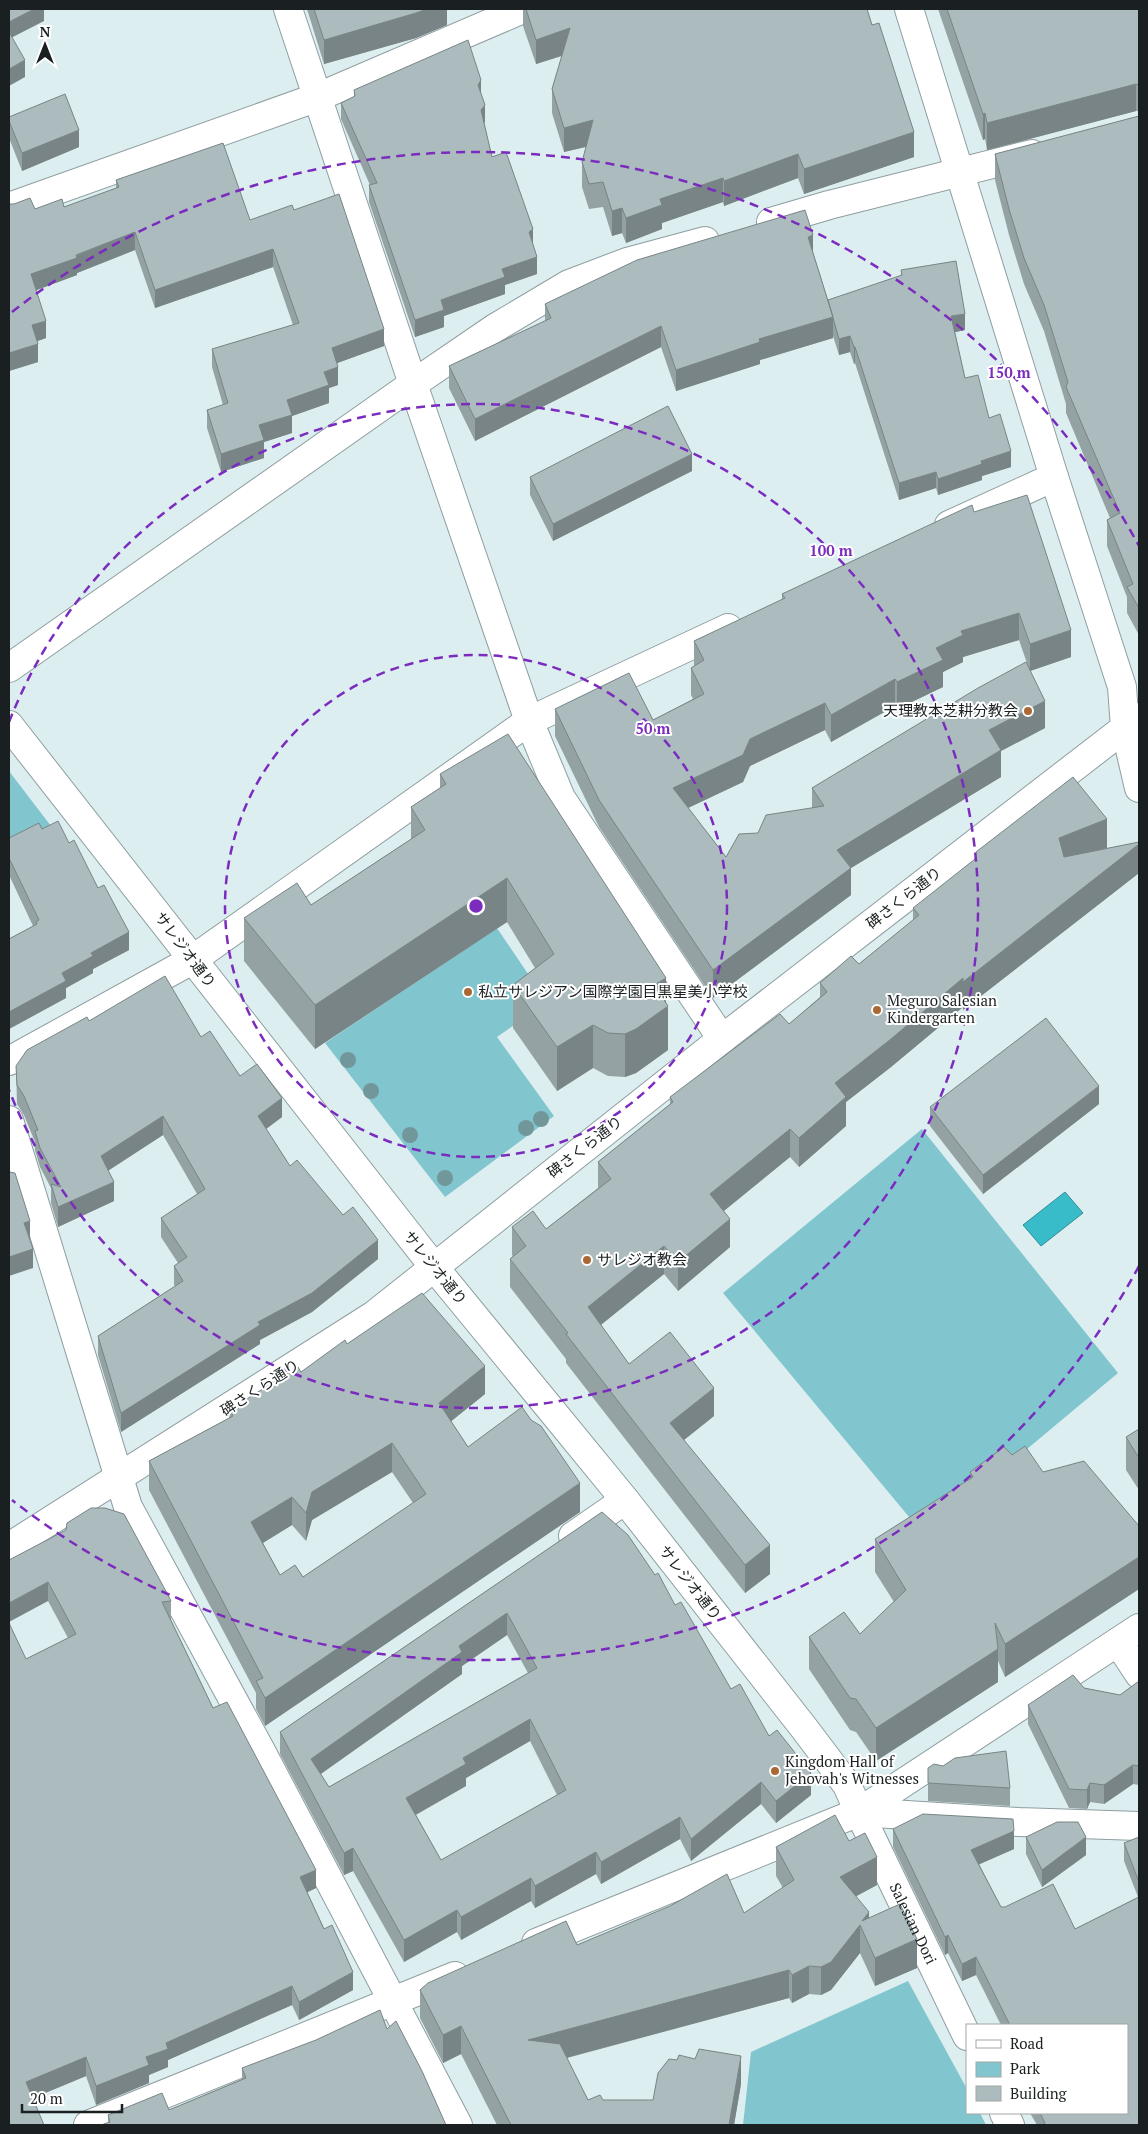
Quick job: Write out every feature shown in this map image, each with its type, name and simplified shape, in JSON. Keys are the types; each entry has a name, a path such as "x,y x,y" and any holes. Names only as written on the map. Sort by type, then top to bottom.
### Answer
{"street":[{"path":"288,9 413,384 529,721 561,798 722,1039"},
{"path":"9,207 318,96 523,9"},
{"path":"909,9 1054,477 1122,688 1132,723 1139,788"},
{"path":"9,668 413,384 495,328 569,284 627,262 829,205 1057,148"},
{"path":"924,536 1054,477"},
{"path":"9,1061 192,960 529,721 753,616"},
{"name":"碑さくら通り","path":"9,1547 374,1315 722,1039 1132,723"},
{"name":"サレジオ通り","path":"9,725 434,1267 625,1500 836,1770 847,1785 859,1812"},
{"path":"9,1120 128,1507 260,1749 458,2125"},
{"path":"552,1550 625,1500"},
{"path":"512,1953 859,1812 1128,1635 1139,1674"},
{"path":"260,1749 284,1732"},
{"path":"859,1812 1019,1822 1139,1826"},
{"name":"Salesian Dori","path":"859,1812 966,2034"},
{"path":"88,2125 475,1968"}],"green space":[{"path":"9,771 54,830 9,841"},
{"path":"497,928 547,1002 497,1037 554,1116 445,1197 325,1043"},
{"path":"922,1129 1118,1373 924,1535 723,1293"},
{"path":"908,1981 966,2087 966,2114 980,2114 986,2125 743,2125 751,2052"}],"shaded area":[{"path":"1065,1192 1083,1213 1041,1246 1023,1225"}],"building":[{"path":"9,9 34,9 9,22"},
{"path":"314,9 427,9 324,40"},
{"path":"526,9 867,9 872,25 879,23 914,132 804,169 798,154 724,181 723,178 660,199 662,205 626,218 622,208 612,211 603,182 589,184 582,162 593,120 564,128 552,89 570,28 536,40"},
{"path":"947,9 1139,9 1139,85 1136,84 987,123"},
{"path":"9,32 25,60 9,69"},
{"path":"468,40 481,80 478,85 485,105 481,110 492,157 506,152 533,229 529,232 537,257 502,269 505,277 441,300 444,310 415,320 369,185 377,183 341,103 355,96 354,90"},
{"path":"65,94 79,130 22,153 9,117"},
{"path":"1139,116 1139,608 1127,587 1133,584 1107,520 1120,513 1066,387 1068,382 1044,305 1024,258 995,154"},
{"path":"223,143 250,220 292,205 294,210 339,194 384,329 332,348 338,367 324,372 329,385 287,400 292,415 259,425 264,440 221,454 207,410 228,403 212,349 299,323 273,249 155,290 135,232 76,255 77,258 31,274 46,321 32,325 38,344 9,353 9,204 30,198 35,209 62,199 64,207 119,187 116,180"},
{"path":"805,210 813,235 808,237 833,317 759,339 760,342 676,370 661,326 475,419 449,366 551,318 545,304 637,260"},
{"path":"956,261 965,314 951,316 965,378 978,375 989,418 1000,414 1011,451 981,461 982,464 938,479 936,472 899,483 855,347 850,336 839,339 828,300 902,275 901,270"},
{"path":"668,406 692,454 553,524 530,477"},
{"path":"1027,495 1071,630 1030,644 1019,613 961,631 963,635 936,648 943,660 897,682 895,679 831,715 825,703 750,739 743,755 673,788 726,857 739,834 758,833 766,815 824,806 812,788 978,688 1026,662 1045,701 989,730 1001,750 837,850 851,868 713,970 599,800 555,709 629,673 653,720 704,694 691,668 704,660 694,641 785,598 782,594 972,505 974,512"},
{"path":"508,734 666,978 654,985 668,1006 636,1029 625,1034 608,1033 593,1025 557,1047 513,985 554,954 507,878 315,1005 244,918 297,883 311,905 425,830 411,807 446,784 440,774"},
{"path":"1073,777 1107,819 1059,838 1064,857 1139,842 1139,844 963,982 963,978 835,1083 846,1097 799,1138 790,1129 710,1194 730,1219 678,1262 664,1246 588,1307 629,1364 670,1332 714,1388 670,1423 770,1545 745,1565 510,1259 526,1246 512,1227 533,1211 546,1229 611,1179 598,1162 673,1102 670,1097 780,1014 789,1024 827,992 820,983 851,956 859,964 919,915 913,908 975,859 976,852"},
{"path":"58,821 69,843 74,840 98,888 104,885 129,932 91,953 93,956 62,973 66,981 9,1012 9,939 37,924 36,922 39,920 9,858 9,838 39,823 42,829"},
{"path":"165,976 201,1037 210,1031 240,1076 257,1064 282,1098 258,1116 290,1166 297,1160 343,1215 353,1207 378,1240 312,1293 258,1322 260,1325 121,1413 98,1336 183,1281 174,1266 187,1257 161,1218 205,1189 163,1116 101,1156 114,1182 58,1207 51,1184 61,1187 40,1148 35,1131 38,1130 24,1096 17,1085 16,1066 27,1050 87,1017 89,1021"},
{"path":"1046,1018 1099,1086 983,1175 930,1107"},
{"path":"9,1172 15,1173 30,1221 24,1223 33,1249 9,1257"},
{"path":"422,1293 485,1366 439,1403 468,1447 522,1407 531,1420 541,1426 580,1483 265,1698 256,1681 263,1678 149,1461 233,1416 229,1410 298,1367 301,1372 345,1340 347,1344","holes":["392,1443 426,1494 303,1577 295,1565 280,1575 251,1522 292,1497 306,1513 312,1492"]},
{"path":"1139,1429 1139,1458 1126,1437"},
{"path":"1025,1446 1043,1472 1084,1461 1139,1526 1139,1557 1005,1644 995,1623 998,1649 876,1728 856,1699 850,1698 809,1637 844,1612 860,1634 906,1590 875,1539 973,1477 970,1472 1004,1447 1012,1455"},
{"path":"91,1508 105,1508 124,1514 171,1601 162,1602 213,1708 227,1702 316,1870 300,1877 324,1929 332,1925 353,1972 299,2002 292,1986 166,2043 168,2049 146,2057 149,2065 96,2086 86,2057 26,2082 44,2125 9,2125 9,1623 26,1659 76,1634 48,1582 9,1603 9,1560 66,1530 67,1523"},
{"path":"602,1512 628,1535 655,1575 658,1573 675,1605 681,1602 731,1689 740,1684 769,1736 777,1730 811,1773 776,1801 761,1782 691,1839 680,1817 601,1862 596,1852 535,1886 531,1878 461,1917 457,1910 404,1940 353,1848 344,1853 280,1732","holes":["507,1613 537,1668 329,1787 311,1759 462,1652 459,1646","530,1719 566,1790 441,1860 406,1798 466,1764 463,1758"]},
{"path":"1073,1675 1084,1688 1120,1695 1139,1681 1139,1766 1133,1765 1104,1785 1090,1783 1087,1790 1069,1789 1028,1705"},
{"path":"1006,1751 1010,1788 928,1783 928,1768 934,1764 943,1766 955,1758"},
{"path":"923,1814 1013,1819 1014,1831 971,1850 1001,1907 1005,1907 1053,1884 1075,1929 1139,1897 1139,2125 1042,2125 1045,2123 1040,2114 1128,2114 1128,2024 1010,2024 976,1957 962,1964 948,1935 945,1937 893,1829"},
{"path":"835,1815 849,1841 865,1833 877,1857 840,1877 869,1912 862,1921 900,1904 917,1939 875,1958 860,1925 831,1962 821,1967 809,1966 792,1975 789,1970 528,2040 560,2044 588,2100 600,2095 603,2100 653,2100 658,2073 669,2059 677,2060 679,2055 695,2059 699,2049 741,2056 729,2125 511,2125 461,2026 443,2035 420,1990 428,1983 566,1921 577,1945 670,1906 727,1874 744,1913 794,1880 776,1847"},
{"path":"1057,1822 1078,1822 1086,1837 1042,1870 1026,1837"},
{"path":"1139,1837 1139,1882 1124,1843"},
{"path":"380,2010 387,2029 396,2021 422,2071 446,2125 101,2125 110,2122 108,2115 162,2093 169,2110 246,2078 242,2068 316,2040"}],"place":[{"name":"天理教本芝耕分教会","path":"1028,711"},
{"name":"私立サレジアン国際学園目黒星美小学校","path":"468,992"},
{"name":"Meguro Salesian Kindergarten","path":"877,1010"},
{"name":"サレジオ教会","path":"587,1260"},
{"name":"Kingdom Hall of Jehovah's Witnesses","path":"775,1771"}]}
